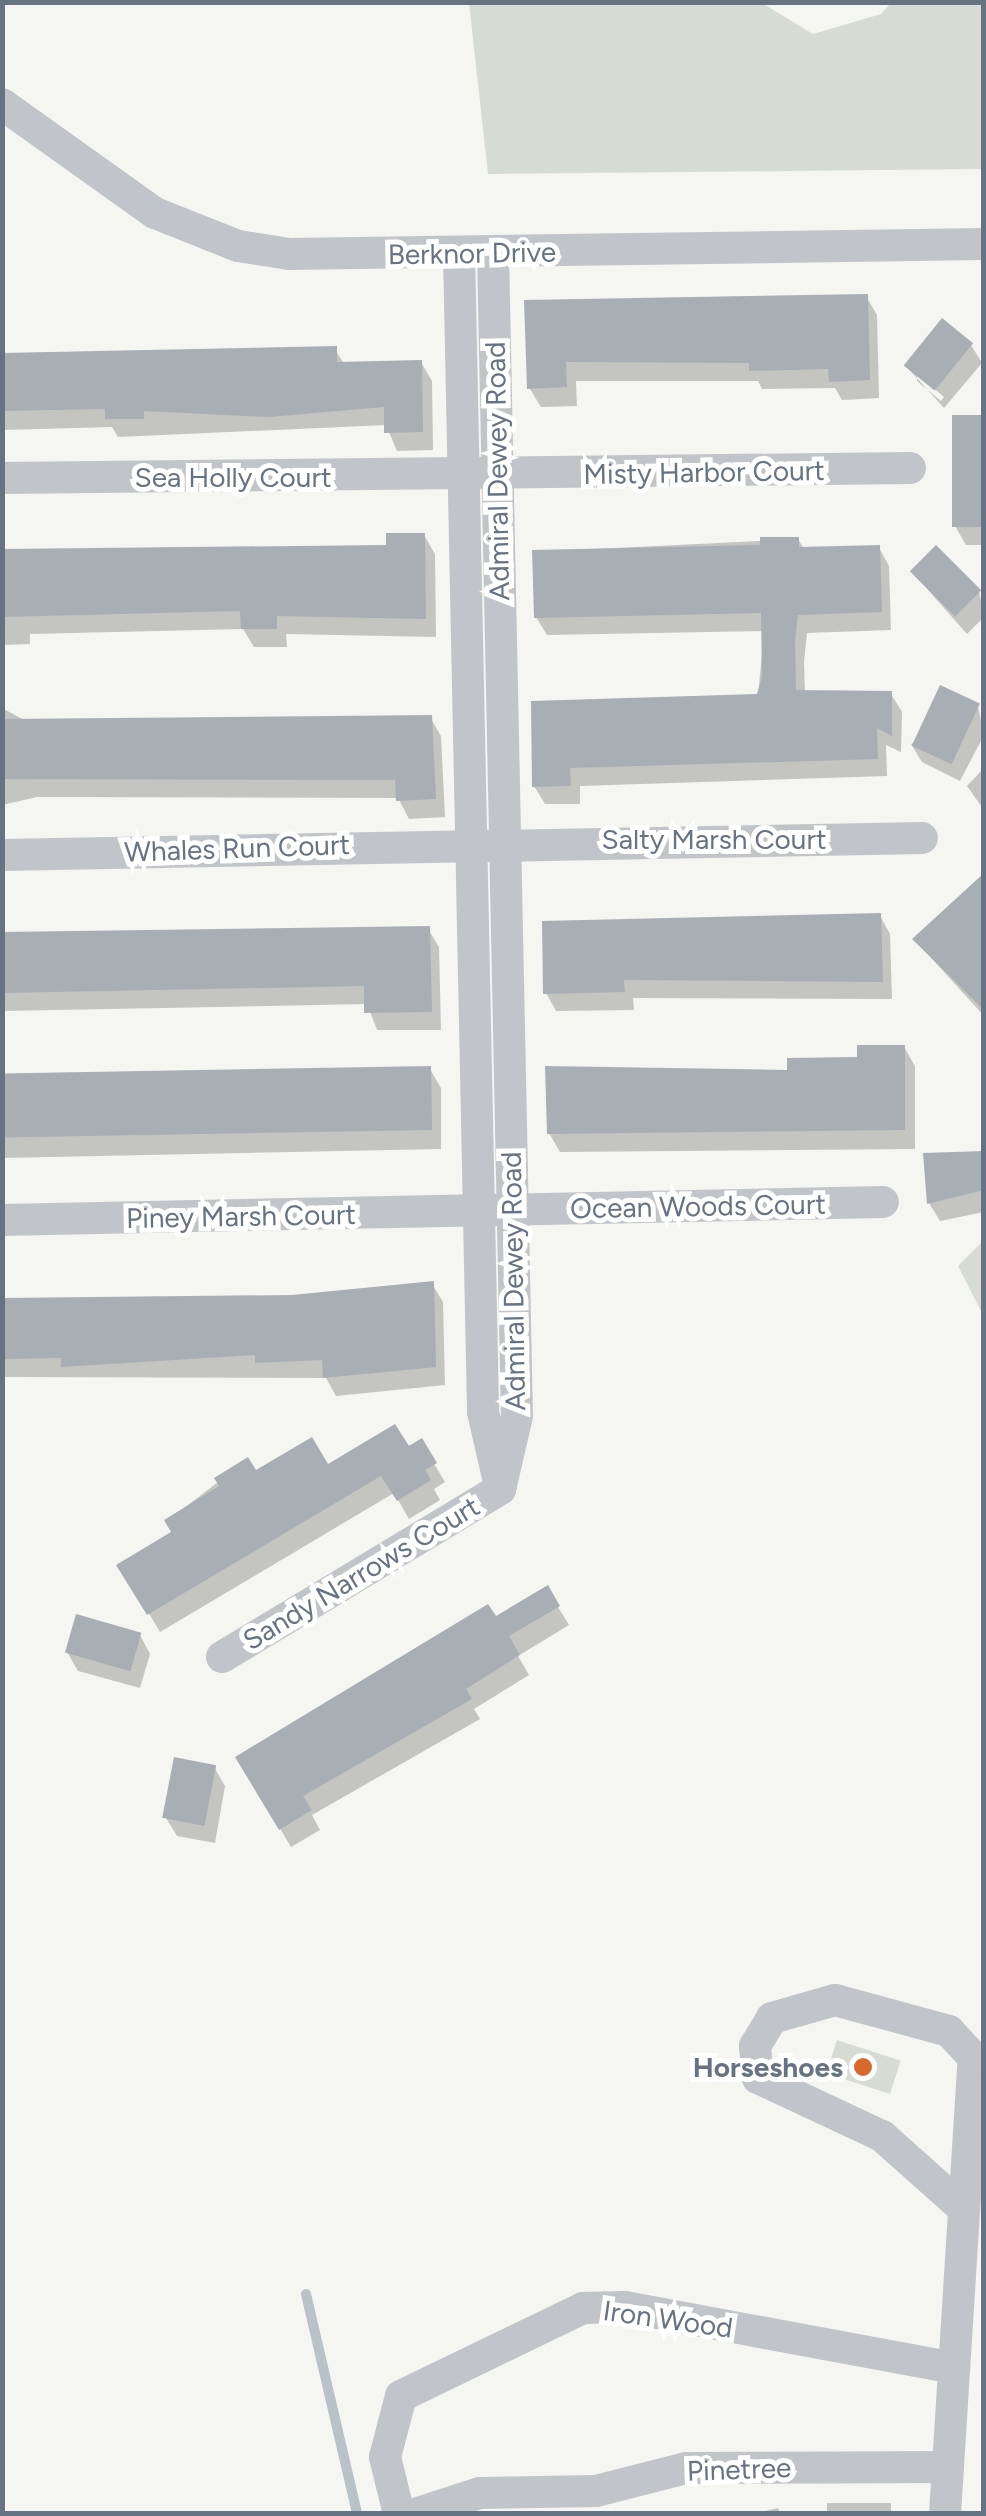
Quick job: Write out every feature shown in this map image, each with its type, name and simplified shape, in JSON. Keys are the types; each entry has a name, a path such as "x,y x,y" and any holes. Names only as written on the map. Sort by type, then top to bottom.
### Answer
{"street":[{"name":"Berknor Drive","path":"2,104 155,213 238,246 347,257 984,244"},
{"name":"Admiral Dewey Road","path":"493,252 518,1416 500,1489"},
{"name":"Admiral Dewey Road","path":"459,253 483,1412 500,1489"},
{"name":"Misty Harbor Court","path":"464,476 910,468"},
{"name":"Sea Holly Court","path":"2,478 464,476"},
{"name":"Salty Marsh Court","path":"471,840 922,838"},
{"name":"Whales Run Court","path":"2,855 471,840"},
{"name":"Ocean Woods Court","path":"479,1211 883,1202"},
{"name":"Piney Marsh Court","path":"2,1220 479,1211"},
{"name":"Sandy Narrows Court","path":"222,1658 500,1489"},
{"path":"945,2514 974,2058 949,2031 835,2000 772,2018 756,2046 758,2078 780,2096 882,2136 964,2209"},
{"name":"Iron Wood","path":"399,2514 385,2457 402,2396 583,2308 625,2306 954,2368"},
{"name":"Pinetree","path":"415,2514 480,2493 596,2490 686,2468 948,2467"}],"shaded area":[{"path":"469,3 762,3 813,34 881,14 891,3 983,3 983,169 488,174"},
{"path":"983,1241 983,1315 958,1266"},
{"name":"Horseshoes","path":"837,2040 901,2061 890,2094 826,2073"}],"building":[{"path":"868,294 870,380 829,382 828,369 749,371 749,363 566,362 567,387 527,389 524,300"},
{"path":"942,318 973,343 935,391 904,365"},
{"path":"337,346 337,362 422,360 423,432 384,433 384,407 269,417 144,411 144,419 105,419 105,409 2,411 2,353"},
{"path":"952,415 984,415 984,527 952,527"},
{"path":"386,533 425,533 426,619 277,616 277,629 241,629 240,611 2,617 2,549 386,545"},
{"path":"760,537 799,537 799,547 880,545 882,612 798,615 795,642 796,690 892,691 892,736 877,728 878,759 570,768 571,786 532,787 531,701 757,694 762,677 761,613 534,618 532,550 760,545"},
{"path":"936,545 981,590 955,616 910,571"},
{"path":"940,685 980,704 952,764 912,746"},
{"path":"432,715 436,799 396,801 395,780 2,779 2,719"},
{"path":"984,873 984,1010 912,939"},
{"path":"881,913 883,982 624,980 625,992 543,994 542,921"},
{"path":"430,926 432,1012 364,1013 364,986 2,993 2,932"},
{"path":"857,1045 905,1045 905,1130 547,1134 545,1066 787,1070 787,1058 857,1057"},
{"path":"431,1066 432,1130 3,1137 2,1073"},
{"path":"984,1151 984,1190 927,1204 923,1153"},
{"path":"434,1281 436,1367 323,1378 322,1360 255,1363 255,1355 61,1367 61,1358 2,1359 2,1298 292,1295"},
{"path":"395,1424 409,1446 422,1438 437,1463 425,1470 431,1480 397,1501 381,1476 147,1615 116,1565 171,1532 164,1520 219,1486 214,1478 248,1457 256,1470 312,1437 328,1464"},
{"path":"548,1585 560,1606 509,1636 520,1655 466,1689 472,1699 303,1796 312,1810 279,1830 235,1757 488,1604 496,1616"},
{"path":"76,1614 141,1633 130,1671 65,1652"},
{"path":"174,1757 216,1765 204,1826 162,1818"}],"waterway":[{"path":"306,2294 357,2514"}],"place":[{"name":"Horseshoes","path":"863,2067"}]}
